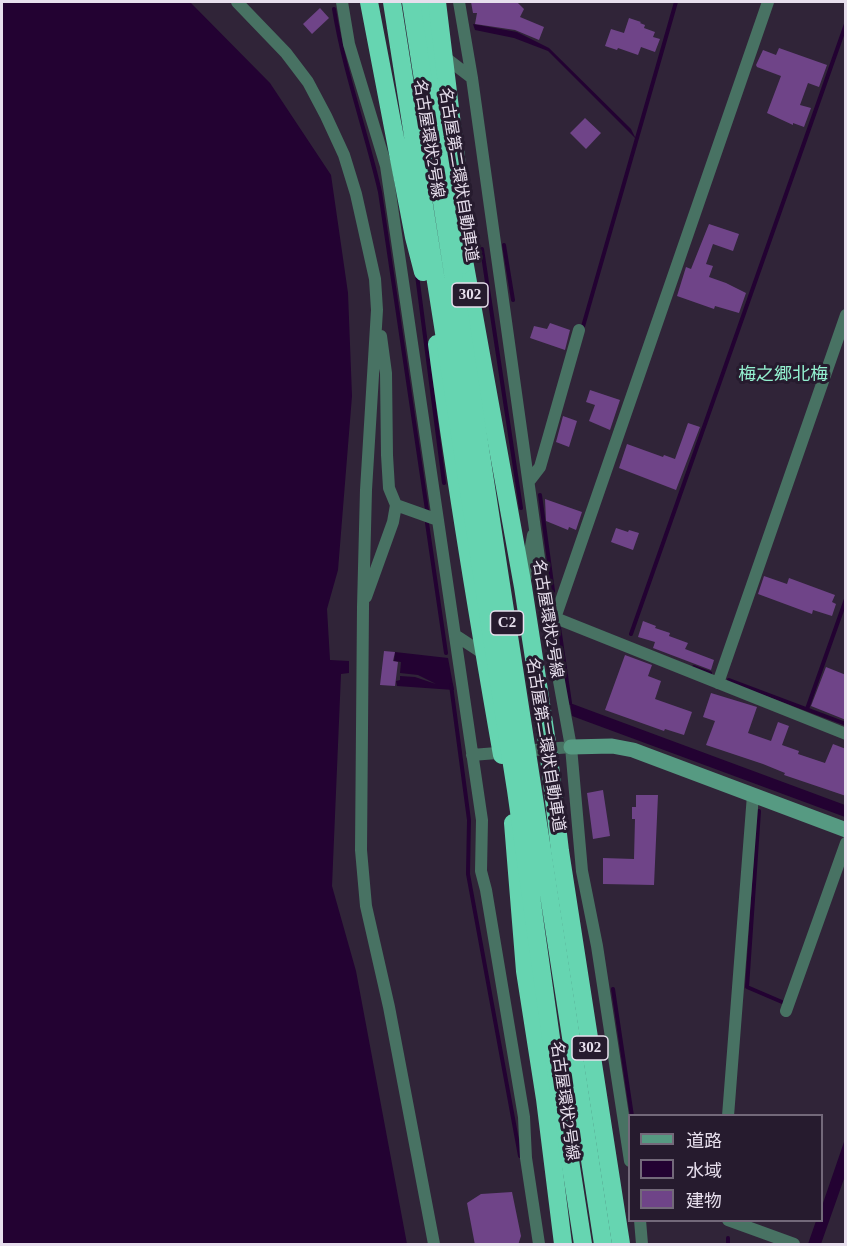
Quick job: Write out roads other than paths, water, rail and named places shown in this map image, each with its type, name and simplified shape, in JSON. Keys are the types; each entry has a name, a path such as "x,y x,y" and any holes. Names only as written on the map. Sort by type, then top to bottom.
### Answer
{"highway":[{"path":"369,2 414,237 450,372"},
{"name":"名古屋環状2号線","path":"387,2 429,278 453,466 512,812 525,971 545,1100 563,1245"},
{"name":"C2","path":"392,2 516,790 583,1245"},
{"name":"名古屋第二環状自動車道","path":"411,2 603,1245"},
{"name":"名古屋環状2号線","path":"423,2 460,240 523,587 548,749 560,851 621,1245"},
{"path":"437,2 458,174 466,359"}],"street":[{"path":"237,2 286,53 308,81 344,155 368,244 375,279 386,373 388,477 396,505 393,522 363,607"},
{"path":"342,2 350,44 386,165 482,820 481,871 524,1117 526,1158 539,1245"},
{"path":"459,2 472,78 503,307 571,747 582,871 597,946 628,1148"},
{"path":"551,616 768,2"},
{"path":"430,46 472,78"},
{"path":"377,310 366,490 361,850 366,906 434,1245"},
{"path":"718,684 846,315"},
{"path":"530,480 540,467 579,330"},
{"path":"396,505 438,520"},
{"path":"523,587 533,540 534,513"},
{"path":"551,616 846,734"},
{"path":"455,635 484,654"},
{"path":"472,755 571,747 612,746 633,750 846,830"},
{"path":"728,1114 753,795"},
{"path":"786,1011 846,843"},
{"path":"560,851 582,871"},
{"path":"640,1222 642,1245"},
{"path":"731,1222 794,1245"}],"water":[{"path":"2,2 190,2 270,83 331,175 348,293 352,396 338,570 327,609 330,660 349,661 349,673 341,674 332,886 356,971 407,1244 2,1244"},
{"path":"473,24 517,32 549,48 631,129 636,139 548,51 514,38 475,30"},
{"path":"395,652 448,658 454,690 397,686 396,681 400,680 400,676 415,677 436,684 418,675 400,673 401,662 394,661"},
{"path":"570,703 845,805 845,817 572,716"},
{"path":"845,1139 845,1176 821,1244 808,1244 816,1222 823,1222 823,1203"}],"waterway":[{"path":"582,330 676,2"},
{"path":"334,9 343,55 380,192 427,510"},
{"path":"631,634 846,24"},
{"path":"504,245 513,300"},
{"path":"482,249 521,508"},
{"path":"417,275 444,483"},
{"path":"540,495 553,591"},
{"path":"427,523 446,653"},
{"path":"807,709 846,599"},
{"path":"559,627 570,703"},
{"path":"694,667 710,673"},
{"path":"729,680 846,724"},
{"path":"451,685 469,820 468,874 520,1156"},
{"path":"759,811 747,987 782,1002"},
{"path":"613,989 632,1114"},
{"path":"728,1238 728,1244"}],"district":[{"name":"梅之郷北梅","path":"783,375"}]}
